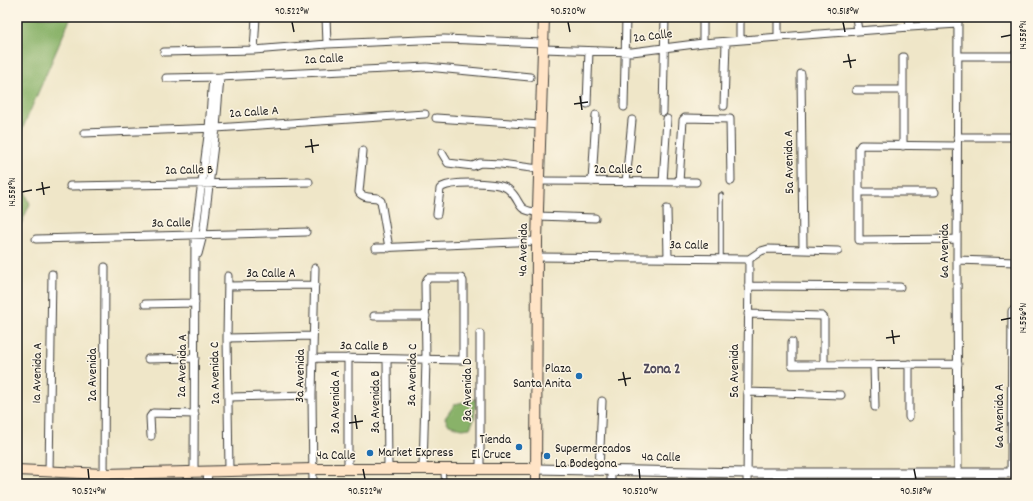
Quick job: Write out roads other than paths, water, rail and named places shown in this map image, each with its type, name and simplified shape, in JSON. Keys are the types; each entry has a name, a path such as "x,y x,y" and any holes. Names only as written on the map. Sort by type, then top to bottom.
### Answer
{"main road":[{"name":"4a Avenida","path":"536,484 537,241 544,17"},
{"name":"4a Calle","path":"17,470 49,472 104,479 228,470 536,469"}],"street":[{"path":"254,50 256,17"},
{"path":"326,17 327,44"},
{"path":"624,107 626,17"},
{"path":"663,112 665,17"},
{"path":"703,17 703,43"},
{"path":"740,17 740,40"},
{"path":"778,17 778,37"},
{"path":"856,17 858,31"},
{"path":"909,17 910,27"},
{"name":"2a Calle","path":"164,52 254,50 327,44 444,39 589,51 625,52 703,43 910,27 958,21"},
{"name":"6a Avenida","path":"958,21 958,484"},
{"path":"724,106 726,42"},
{"path":"587,104 589,51"},
{"path":"958,56 1016,56"},
{"path":"903,57 903,146"},
{"name":"2a Calle","path":"166,78 428,67 530,76"},
{"name":"5a Avenida A","path":"801,74 803,250"},
{"name":"2a Avenida A","path":"194,472 196,262 217,77"},
{"path":"856,90 903,90"},
{"name":"2a Calle A","path":"84,133 212,128 425,114"},
{"path":"592,182 596,114"},
{"path":"436,118 541,125"},
{"path":"679,182 683,120 685,118 730,119 731,181"},
{"path":"663,182 667,119"},
{"path":"626,182 632,120"},
{"path":"957,137 1016,137"},
{"path":"957,146 859,146 859,240 957,240"},
{"path":"364,151 359,192 360,195 377,198 381,201 389,248"},
{"path":"442,153 448,163 454,165 473,166 484,163 539,169"},
{"name":"2a Calle C","path":"539,181 696,182"},
{"name":"2a Calle B","path":"70,186 309,182"},
{"path":"437,214 440,189 442,187 448,185 490,183 507,188 515,196 521,208 524,210 538,214 595,218"},
{"path":"859,192 935,192"},
{"path":"667,209 668,258"},
{"name":"3a Calle","path":"36,239 306,232"},
{"path":"376,248 537,241"},
{"name":"3a Calle","path":"537,257 749,259 761,250 838,251"},
{"name":"5a Avenida","path":"747,484 749,259"},
{"path":"957,260 1016,262"},
{"name":"2a Avenida","path":"104,479 105,267"},
{"name":"3a Avenida","path":"313,484 312,395 315,268"},
{"name":"1a Avenida A","path":"49,472 52,274"},
{"name":"2a Avenida C","path":"228,276 228,470"},
{"name":"3a Avenida D","path":"426,280 428,278 457,277 461,278 463,281 462,360"},
{"name":"3a Avenida C","path":"423,469 426,360 426,280"},
{"name":"3a Calle A","path":"228,286 315,286"},
{"path":"748,286 900,287"},
{"path":"145,304 196,304"},
{"name":"6a Avenida A","path":"1012,311 1014,333 1014,473"},
{"path":"748,314 822,316 824,318 824,364"},
{"path":"374,316 426,316"},
{"name":"3a Avenida D","path":"480,334 480,470"},
{"path":"227,338 313,336"},
{"path":"792,342 792,364 958,364"},
{"path":"148,359 195,358"},
{"name":"3a Calle B","path":"313,358 462,360"},
{"name":"3a Avenida A","path":"348,358 348,469"},
{"name":"3a Avenida B","path":"387,359 388,469"},
{"path":"874,364 875,407"},
{"path":"908,417 910,364"},
{"path":"747,392 841,395"},
{"path":"228,396 312,395"},
{"path":"599,470 602,402"},
{"path":"151,436 150,417 153,413 194,414"},
{"name":"4a Calle","path":"536,469 747,473 1014,473"},
{"path":"207,484 208,471"},
{"path":"611,471 611,484"},
{"path":"876,484 877,473"}],"lane":[{"path":"721,195 721,258"},
{"path":"443,469 444,484"}],"place":[{"name":"Plaza Santa Anita","path":"579,376"},
{"name":"Tienda El Cruce","path":"519,447"},
{"name":"Market Express","path":"370,453"},
{"name":"Supermercados La Bodegona","path":"547,456"}],"district":[{"name":"Zona 2","path":"662,370"}]}
